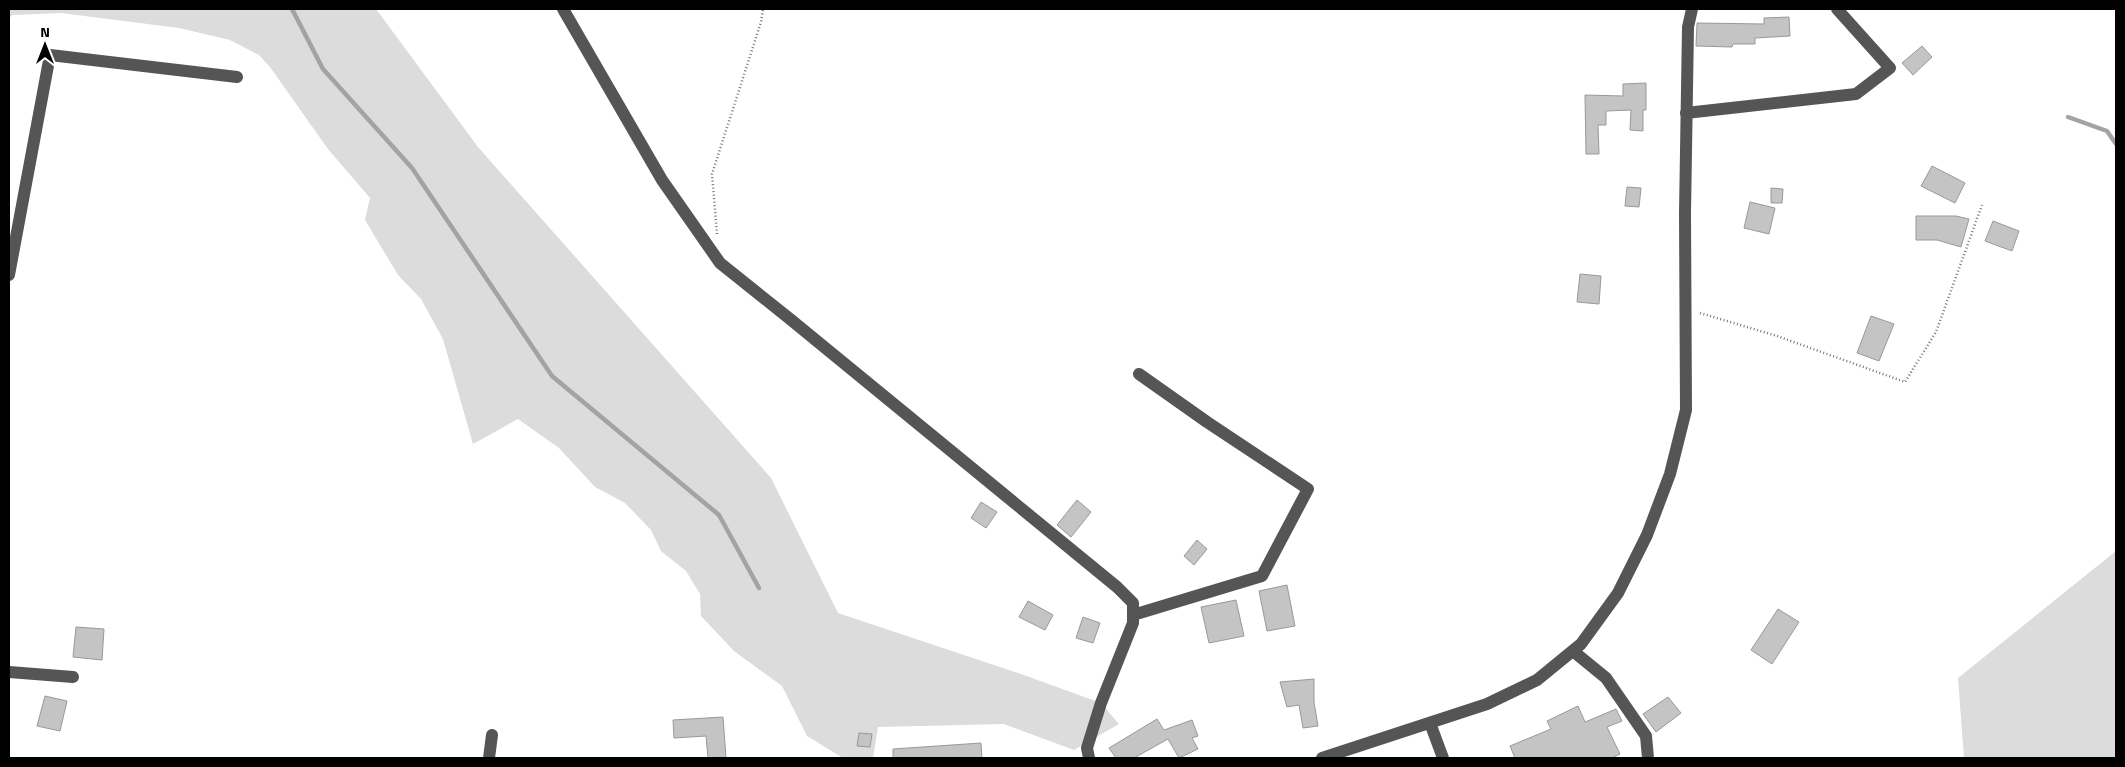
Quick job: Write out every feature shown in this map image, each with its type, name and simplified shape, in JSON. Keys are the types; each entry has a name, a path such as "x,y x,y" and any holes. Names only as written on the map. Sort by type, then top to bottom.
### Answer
{"street":[{"path":"563,9 662,180 720,263 1117,587 1133,603 1133,623 1101,703 1087,748 1089,758"},
{"path":"1322,758 1488,704 1537,680 1581,644 1618,593 1648,535 1670,474 1686,410 1686,113 1688,27 1692,9"},
{"path":"1686,113 1856,94 1890,68 1837,9"},
{"path":"9,275 50,55 236,77"},
{"path":"1133,615 1262,576 1308,489 1139,374"},
{"path":"1573,651 1606,678 1646,736 1648,758"},
{"path":"9,672 73,676"},
{"path":"1430,723 1443,758"},
{"path":"489,758 492,735"}],"path":[{"path":"720,263 712,174 761,22 763,9"},
{"path":"1685,309 1777,336 1905,382 1936,332 1982,205"}],"shaded area":[{"path":"9,9 376,9 478,147 771,478 838,613 1021,674 1101,703 1119,724 1074,750 1004,724 878,727 873,758 843,758 807,736 782,686 734,651 701,616 700,594 686,571 661,551 651,530 625,503 595,487 559,448 518,419 473,444 443,339 421,299 398,275 365,220 370,198 328,149 270,67 259,55 230,40 179,28 61,13 13,15 9,18"},
{"path":"2116,551 2116,758 1964,758 1958,678"}],"building":[{"path":"1789,17 1790,36 1755,38 1755,44 1733,44 1732,47 1696,46 1697,23 1764,24 1764,18"},
{"path":"1922,46 1932,57 1913,75 1902,63"},
{"path":"1646,83 1646,110 1643,110 1643,131 1630,130 1631,110 1606,111 1606,125 1598,125 1599,154 1586,154 1585,95 1623,96 1623,84"},
{"path":"1932,166 1965,183 1955,203 1921,186"},
{"path":"1627,187 1641,188 1639,207 1625,206"},
{"path":"1771,188 1783,189 1782,203 1771,203"},
{"path":"1750,202 1775,208 1769,234 1744,228"},
{"path":"1916,216 1956,216 1969,219 1961,247 1937,240 1916,240"},
{"path":"1993,221 2019,231 2012,251 1985,241"},
{"path":"1580,274 1601,276 1599,304 1577,302"},
{"path":"1871,316 1894,324 1879,361 1857,353"},
{"path":"1077,500 1091,512 1071,537 1057,525"},
{"path":"981,502 997,512 986,528 971,518"},
{"path":"1197,540 1207,549 1194,565 1184,556"},
{"path":"1287,585 1295,626 1267,631 1259,591"},
{"path":"1236,600 1244,636 1209,643 1201,607"},
{"path":"1028,601 1053,615 1045,630 1019,617"},
{"path":"1778,609 1799,622 1772,664 1751,650"},
{"path":"1083,617 1100,623 1093,643 1076,638"},
{"path":"76,627 104,629 102,660 73,657"},
{"path":"1314,679 1314,702 1318,726 1303,728 1299,705 1287,707 1280,682"},
{"path":"45,696 67,701 60,731 37,726"},
{"path":"1668,697 1681,713 1656,732 1643,714"},
{"path":"1578,706 1585,722 1616,709 1622,721 1607,727 1620,754 1612,758 1515,758 1510,746 1551,729 1547,721"},
{"path":"723,717 726,758 708,758 706,736 674,738 673,720"},
{"path":"1157,719 1164,730 1192,720 1198,736 1192,738 1198,749 1179,758 1168,739 1134,758 1116,758 1109,748"},
{"path":"859,733 872,734 870,747 857,746"},
{"path":"981,743 982,758 893,758 893,749"}],"waterway":[{"path":"292,9 323,69 412,168 552,376 719,515 759,588"},
{"path":"2068,117 2107,131 2116,144"}]}
